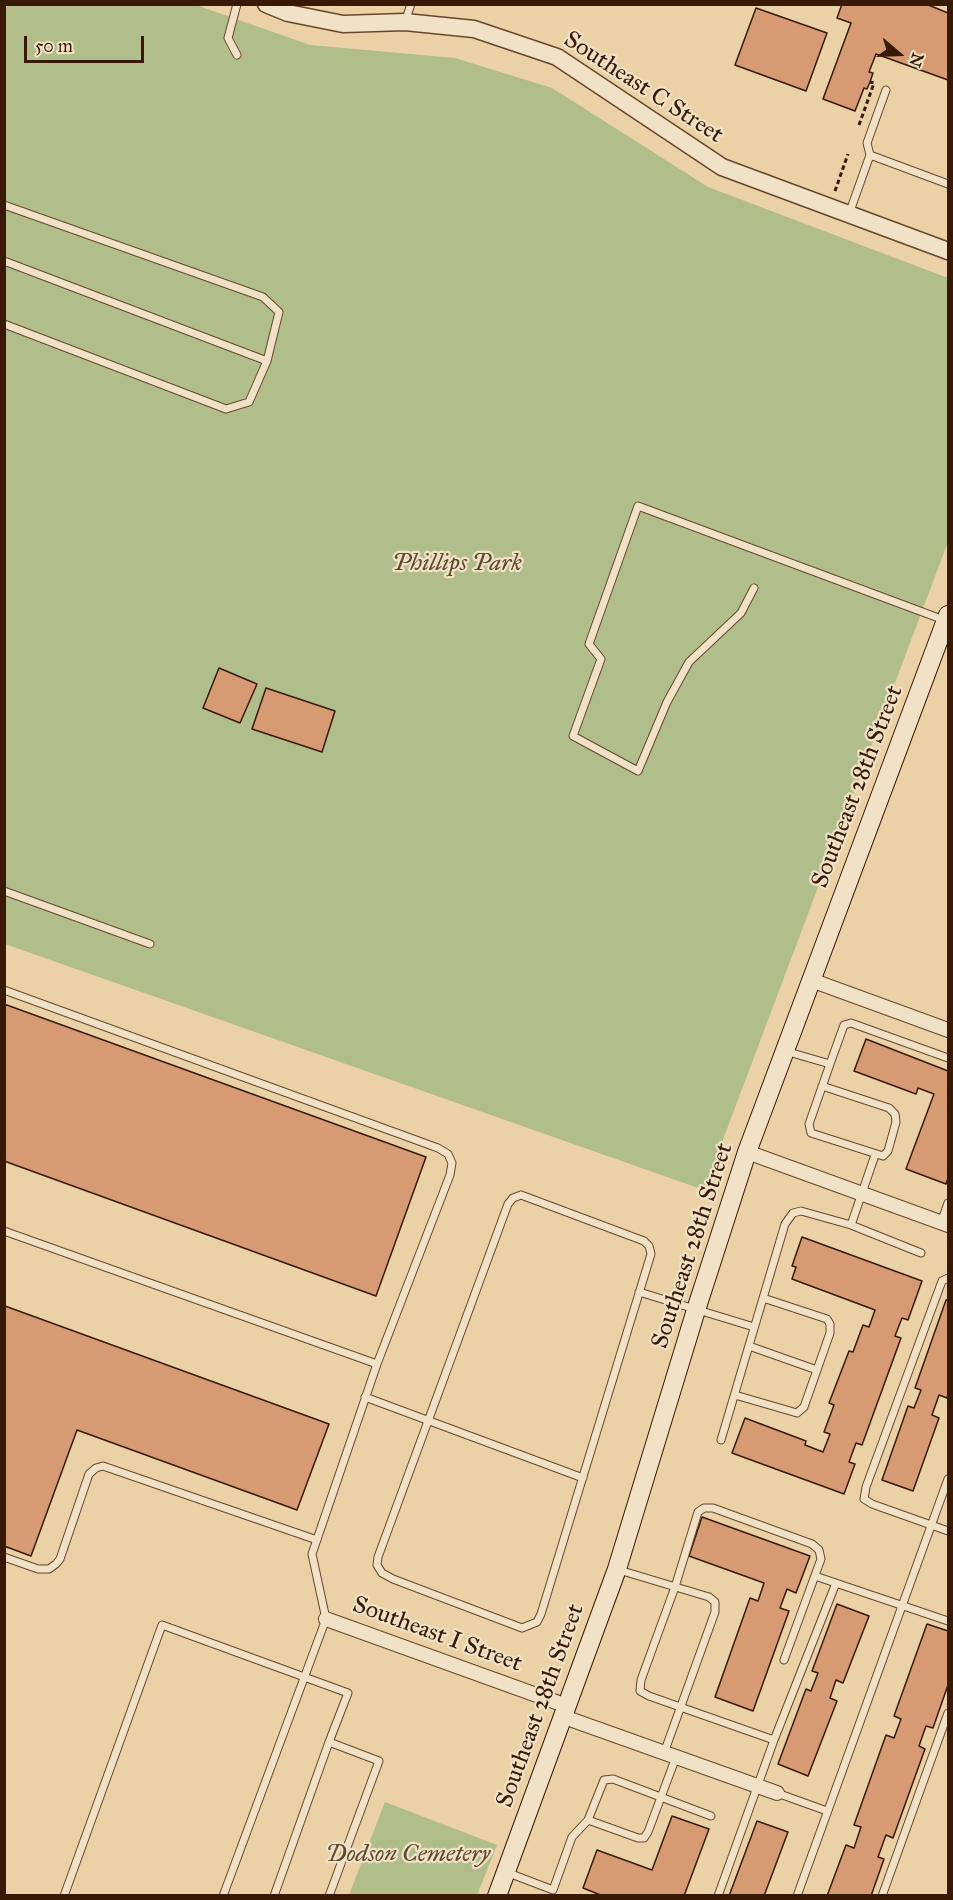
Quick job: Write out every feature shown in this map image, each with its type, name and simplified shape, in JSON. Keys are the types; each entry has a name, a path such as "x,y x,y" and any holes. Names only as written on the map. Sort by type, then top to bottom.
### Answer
{"main road":[{"name":"Southeast 28th Street","path":"497,1896 617,1569 747,1152 947,618"}],"street":[{"name":"Southeast C Street","path":"266,4 288,13 343,24 405,22 474,29 557,57 722,167 948,252"},
{"path":"811,980 948,1030"},
{"path":"747,1152 945,1224"},
{"name":"Southeast I Street","path":"326,1618 566,1711 670,1755 777,1793"}],"lane":[{"path":"237,4 228,38 237,55"},
{"path":"405,22 411,4"},
{"path":"849,214 870,155 867,142 886,90"},
{"path":"870,155 948,182"},
{"path":"4,205 263,297 279,312 267,361 249,402 226,409 4,324"},
{"path":"4,261 267,361"},
{"path":"754,588 741,613 689,663 667,702 638,771 573,736 601,659 590,644 639,506 947,618"},
{"path":"4,891 150,944"},
{"path":"4,990 438,1148 448,1154 452,1163 450,1175 365,1397 312,1554 326,1618 223,1896"},
{"path":"822,1086 890,1108 895,1114 896,1122 888,1150 883,1156 811,1133 809,1124 822,1086 844,1025 851,1023 948,1059"},
{"path":"785,1051 830,1064"},
{"path":"851,1226 875,1155"},
{"path":"521,1195 527,1197 644,1241 649,1246 651,1254 542,1614 537,1622 522,1628 393,1579 382,1573 377,1565 428,1421 508,1204 513,1198 521,1195"},
{"path":"945,1224 948,1203"},
{"path":"722,1440 785,1224 793,1213 801,1211 851,1226 921,1253"},
{"path":"4,1231 377,1364"},
{"path":"948,1278 942,1281 866,1487 864,1499 872,1504 948,1531"},
{"path":"639,1292 754,1326"},
{"path":"735,1395 797,1413 804,1407 830,1334 830,1324 827,1319 763,1298"},
{"path":"749,1346 817,1370"},
{"path":"365,1397 583,1478"},
{"path":"4,1557 38,1569 49,1569 56,1564 89,1474 96,1468 104,1467 317,1540"},
{"path":"796,1896 948,1479"},
{"path":"774,1740 640,1691 641,1680 675,1587 698,1512 704,1508 713,1508 812,1544 819,1550 821,1559 783,1660"},
{"path":"588,1820 638,1838 644,1838 648,1832 661,1798 680,1707 715,1611 715,1602 709,1597 617,1569"},
{"path":"815,1576 948,1621"},
{"path":"718,1896 774,1740 836,1583"},
{"path":"64,1896 162,1625 348,1694 274,1896"},
{"path":"882,1896 948,1713"},
{"path":"329,1742 379,1761 329,1896"},
{"path":"506,1872 554,1893 572,1837 588,1820 604,1780 613,1779 711,1816"},
{"path":"777,1793 827,1811"}],"path":[{"path":"859,125 874,83 870,82"},
{"path":"835,191 848,154"}],"green space":[{"name":"Phillips Park","path":"5,5 196,5 310,45 455,58 552,88 708,187 948,278 948,542 704,1190 5,944"},
{"name":"Dodson Cemetery","path":"385,1802 497,1845 477,1895 349,1895"}],"building":[{"path":"842,4 926,4 948,13 948,80 876,54 869,72 873,73 870,82 867,89 864,88 855,111 823,99 851,23 837,18"},
{"path":"756,8 827,33 806,91 735,65"},
{"path":"219,668 257,684 240,723 203,708"},
{"path":"266,688 335,711 322,752 252,729"},
{"path":"4,1004 426,1157 376,1296 4,1161"},
{"path":"866,1039 948,1071 948,1178 946,1184 906,1169 934,1094 918,1088 916,1094 854,1071"},
{"path":"802,1237 922,1281 908,1320 902,1318 895,1336 901,1338 862,1445 856,1443 849,1462 855,1464 844,1494 732,1453 745,1418 806,1441 805,1445 823,1452 830,1434 824,1432 834,1405 829,1403 849,1351 853,1352 863,1325 869,1327 875,1310 792,1279 796,1267 792,1266"},
{"path":"946,1300 948,1300 948,1394 947,1398 939,1395 932,1415 939,1418 913,1491 882,1480 908,1406 914,1408 921,1390 915,1388"},
{"path":"5,1306 329,1424 297,1510 77,1430 31,1556 4,1546"},
{"path":"702,1517 810,1556 796,1593 787,1589 780,1608 789,1611 753,1711 715,1697 750,1598 758,1601 764,1583 689,1556"},
{"path":"837,1604 869,1616 843,1683 836,1680 830,1698 837,1701 808,1776 778,1764 806,1689 811,1691 818,1673 812,1671"},
{"path":"927,1624 948,1631 948,1685 933,1728 926,1726 919,1746 925,1749 893,1838 886,1835 878,1857 884,1859 871,1896 827,1896 846,1845 854,1848 861,1827 854,1825 886,1735 894,1738 901,1719 894,1716"},
{"path":"672,1816 709,1829 684,1896 603,1896 583,1888 597,1850 652,1870"},
{"path":"757,1821 788,1832 764,1896 729,1896"}]}
